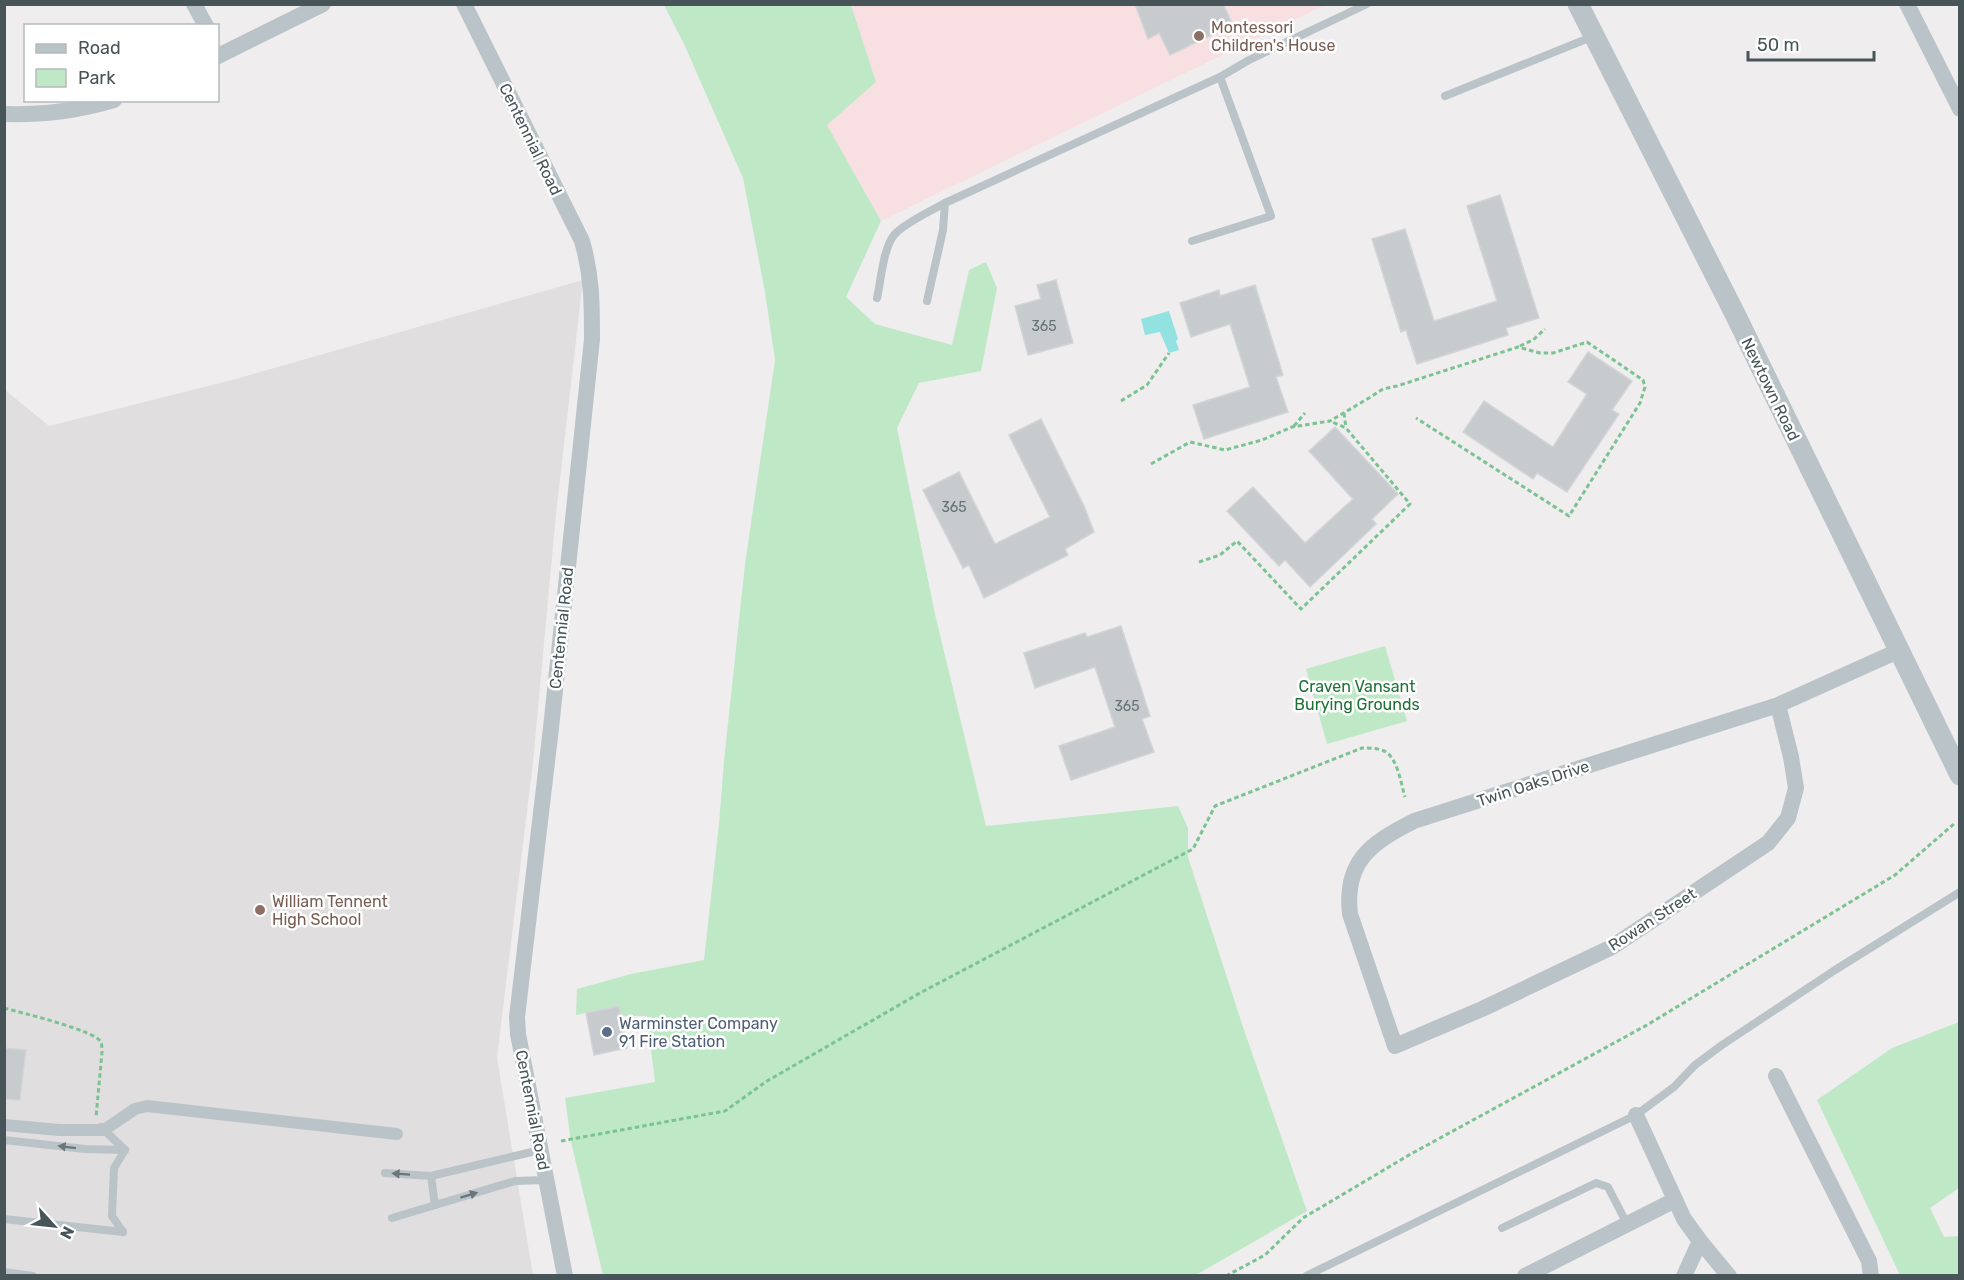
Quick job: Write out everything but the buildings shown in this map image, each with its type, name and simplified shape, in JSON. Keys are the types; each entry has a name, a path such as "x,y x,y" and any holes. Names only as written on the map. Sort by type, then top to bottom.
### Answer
{"street":[{"path":"194,4 205,24"},
{"path":"219,52 323,4"},
{"name":"Centennial Road","path":"464,4 582,241 592,289 592,339 551,728 517,1017 518,1034 565,1275"},
{"name":"Newtown Road","path":"1578,4 1735,314 1959,775"},
{"path":"1907,4 1959,109"},
{"path":"4,114 34,115 68,112 106,102"},
{"name":"Twin Oaks Drive","path":"1395,1046 1350,914 1348,896 1355,871 1366,852 1385,836 1414,822 1778,705 1898,651"},
{"name":"Rowan Street","path":"1395,1046 1482,1009 1612,947 1768,843 1788,818 1796,788 1778,705"},
{"path":"1776,1076 1869,1261 1871,1275"},
{"path":"4,1125 59,1130 102,1129 135,1109 147,1106 397,1134"},
{"path":"1636,1115 1684,1219 1730,1275"},
{"path":"1525,1275 1675,1200"},
{"path":"1684,1275 1700,1241"}],"lane":[{"path":"877,298 887,250 892,237 899,230 945,203 1221,77 1249,60 1366,4"},
{"path":"1445,96 1594,36"},
{"path":"1192,241 1271,216 1221,77"},
{"path":"927,301 944,230 945,203"},
{"path":"1306,1275 1636,1115 1674,1087 1695,1065 1722,1045 1834,970 1959,892"},
{"path":"102,1129 125,1149"},
{"path":"4,1140 85,1149 125,1149"},
{"path":"4,1219 123,1232 112,1216 114,1168 125,1149"},
{"path":"385,1173 431,1176 540,1150"},
{"path":"431,1176 435,1205"},
{"path":"392,1218 515,1181 546,1180"},
{"path":"1502,1228 1596,1184 1608,1187 1627,1224"},
{"path":"4,1272 33,1275"}],"path":[{"path":"1151,464 1190,442 1225,450 1262,440 1292,427 1330,420 1383,389 1518,347 1533,340 1545,329"},
{"path":"1416,418 1569,516 1640,403 1645,387 1643,380 1587,342 1553,353 1540,353 1518,347"},
{"path":"1121,401 1147,386 1168,353"},
{"path":"1292,427 1305,413"},
{"path":"1344,413 1346,428"},
{"path":"1199,562 1220,555 1237,541 1302,609 1410,504 1346,428 1330,420"},
{"path":"561,1141 725,1111 766,1081 920,993 1193,849 1215,806 1362,748 1374,748 1387,753 1394,764 1405,797"},
{"path":"1226,1275 1265,1255 1303,1218 1409,1155 1647,1025 1895,875 1955,822"},
{"path":"4,1008 68,1025 94,1036 100,1042 102,1052 96,1116 102,1129"}],"shaded area":[{"path":"851,5 1325,5 881,221 826,125 876,82"},
{"name":"William Tennent High School","path":"583,280 556,514 533,762 497,1058 533,1275 5,1275 4,389 49,426 232,380"}],"green space":[{"path":"664,5 851,5 876,82 827,125 881,221 846,297 875,324 952,345 969,270 986,262 997,288 981,371 919,383 897,428 935,614 986,826 1178,806 1188,828 1188,857 1243,1027 1307,1211 1196,1275 603,1275 571,1142 565,1098 655,1082 647,1016 621,1016 619,1006 576,1015 577,989 631,974 704,960 745,564 775,360 765,292 743,178 684,44"},
{"name":"Craven Vansant Burying Grounds","path":"1385,646 1407,721 1327,744 1306,669"},
{"path":"1959,1022 1959,1188 1930,1208 1944,1237 1958,1236 1959,1275 1900,1275 1817,1100 1892,1048"}],"water":[{"path":"1169,311 1179,350 1169,353 1160,332 1145,335 1141,319"}],"place":[{"name":"Montessori Children's House","path":"1199,36"},
{"name":"William Tennent High School","path":"260,910"},
{"name":"Warminster Company 91 Fire Station","path":"607,1032"}]}
